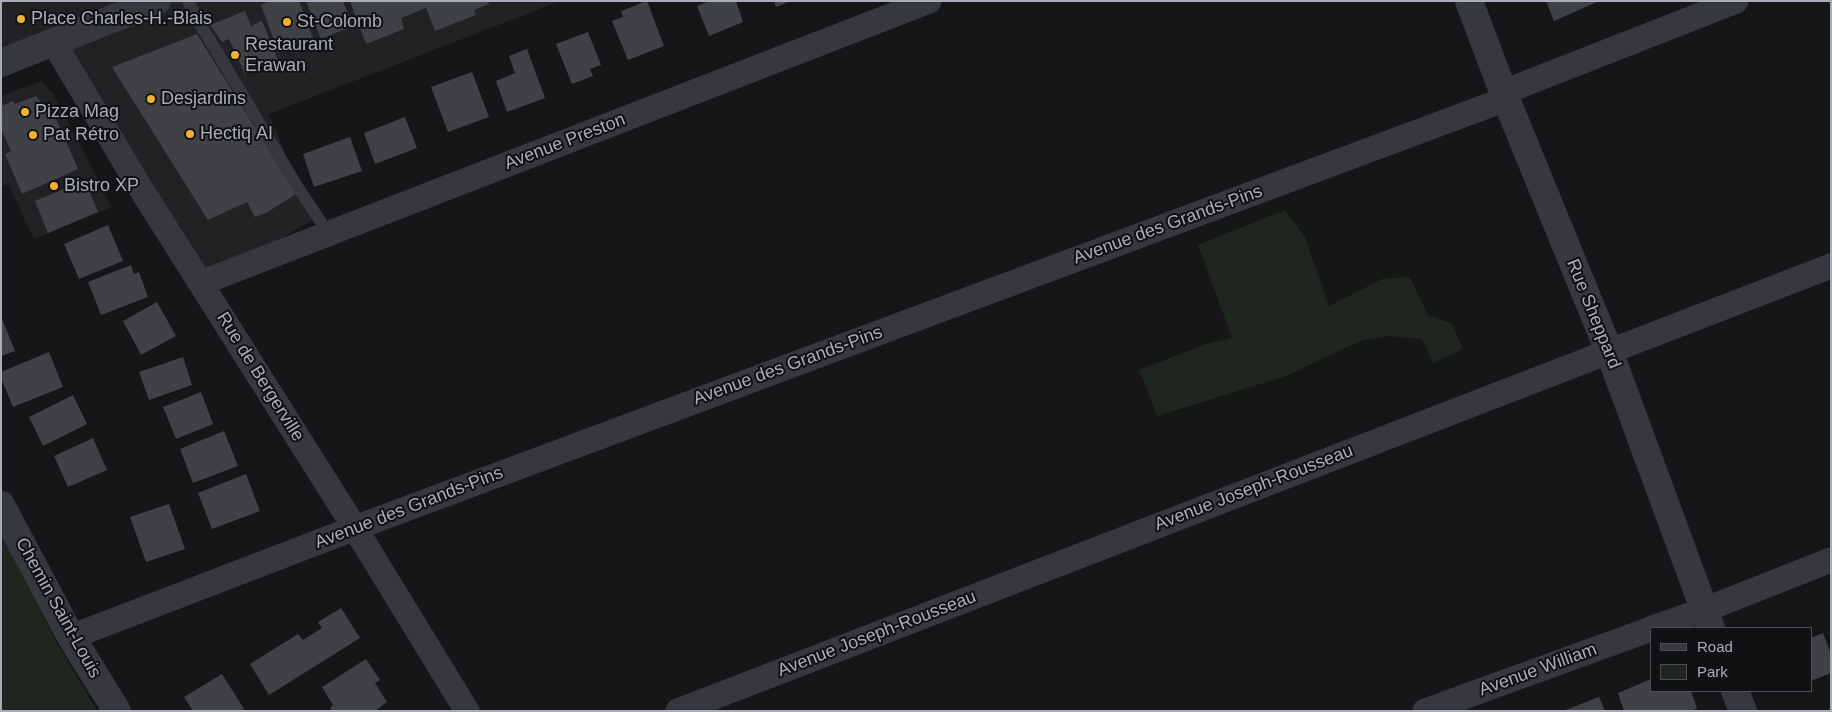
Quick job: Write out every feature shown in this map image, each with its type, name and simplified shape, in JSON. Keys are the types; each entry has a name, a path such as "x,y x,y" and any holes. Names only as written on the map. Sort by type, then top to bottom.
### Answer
{"street":[{"path":"1,62 54,43 157,1"},
{"name":"Avenue Preston","path":"201,283 929,1"},
{"name":"Rue Sheppard","path":"1469,1 1505,96 1609,351 1708,619"},
{"name":"Avenue des Grands-Pins","path":"71,637 355,528 1505,96 1736,1"},
{"name":"Rue de Bergerville","path":"54,43 136,181 355,528 466,711"},
{"name":"Avenue Joseph-Rousseau","path":"678,711 1831,266"},
{"name":"Chemin Saint-Louis","path":"1,505 71,637 116,711"},
{"name":"Avenue William","path":"1657,627 1708,619 1831,560"},
{"name":"Avenue William","path":"1425,711 1650,628"},
{"path":"1735,692 1743,711"}],"lane":[{"path":"188,1 292,178 329,234"}],"shaded area":[{"path":"1,1 560,1 269,114 313,220 201,283 54,43 1,63"},
{"path":"42,81 54,95 112,207 34,239 8,184 1,186 1,96"}],"green space":[{"path":"1285,210 1305,237 1329,306 1382,279 1410,277 1428,315 1451,323 1463,349 1433,363 1422,339 1387,336 1360,341 1286,376 1157,416 1139,370 1205,344 1232,338 1198,245"},
{"path":"1,531 57,643 97,711 1,711"}],"building":[{"name":"St-Colomb","path":"271,1 299,1 313,38 278,51 261,5"},
{"path":"306,1 343,1 353,26 321,39"},
{"path":"350,1 488,1 489,4 474,10 476,15 435,31 426,8 401,18 404,29 366,44"},
{"path":"647,1 664,46 628,60 612,21 623,17 621,11"},
{"path":"709,1 736,1 743,22 709,36 697,6"},
{"path":"774,1 791,1 776,7"},
{"path":"1546,1 1599,1 1554,21"},
{"path":"245,11 251,26 262,21 278,60 245,74 229,39 222,42 210,25"},
{"path":"588,32 601,65 590,69 593,76 572,84 556,44"},
{"path":"197,34 296,194 266,213 255,217 247,202 208,220 112,67"},
{"path":"527,49 545,98 507,112 496,81 515,73 509,56"},
{"path":"472,72 489,117 448,132 431,87"},
{"path":"36,96 51,115 54,114 78,169 22,194 5,154 11,151 1,129 1,106 13,101 15,104"},
{"path":"405,117 417,148 375,164 364,133"},
{"path":"350,137 362,171 314,187 303,154"},
{"path":"85,180 98,212 48,233 35,201"},
{"path":"108,225 123,261 79,279 64,244"},
{"path":"131,265 134,274 139,272 148,297 101,315 88,282"},
{"path":"157,302 176,336 141,355 123,321"},
{"path":"1,316 15,351 1,356"},
{"path":"49,352 63,387 13,407 1,378 1,372"},
{"path":"183,357 192,385 149,400 139,372"},
{"path":"201,392 213,424 176,439 163,407"},
{"path":"73,395 87,424 43,446 29,417"},
{"path":"224,431 238,466 193,483 180,449"},
{"path":"93,438 107,470 68,487 54,456"},
{"path":"246,474 260,511 212,529 198,493"},
{"path":"169,504 185,549 146,562 130,517"},
{"path":"341,608 360,638 269,695 250,664 298,634 303,640 322,628 318,622"},
{"path":"1823,633 1831,654 1831,673 1812,681 1812,638"},
{"path":"366,659 380,680 375,683 387,702 375,711 332,711 330,708 333,705 322,687"},
{"path":"222,674 244,709 242,711 193,711 184,697"},
{"path":"1650,679 1650,692 1691,692 1697,708 1692,711 1624,711 1618,693"},
{"path":"1599,697 1605,711 1563,711"}],"place":[{"name":"Place Charles-H.-Blais","path":"21,19"},
{"name":"St-Colomb","path":"287,22"},
{"name":"Restaurant Erawan","path":"235,55"},
{"name":"Desjardins","path":"151,99"},
{"name":"Pizza Mag","path":"25,112"},
{"name":"Hectiq AI","path":"190,134"},
{"name":"Pat Rétro","path":"33,135"},
{"name":"Bistro XP","path":"54,186"}]}
